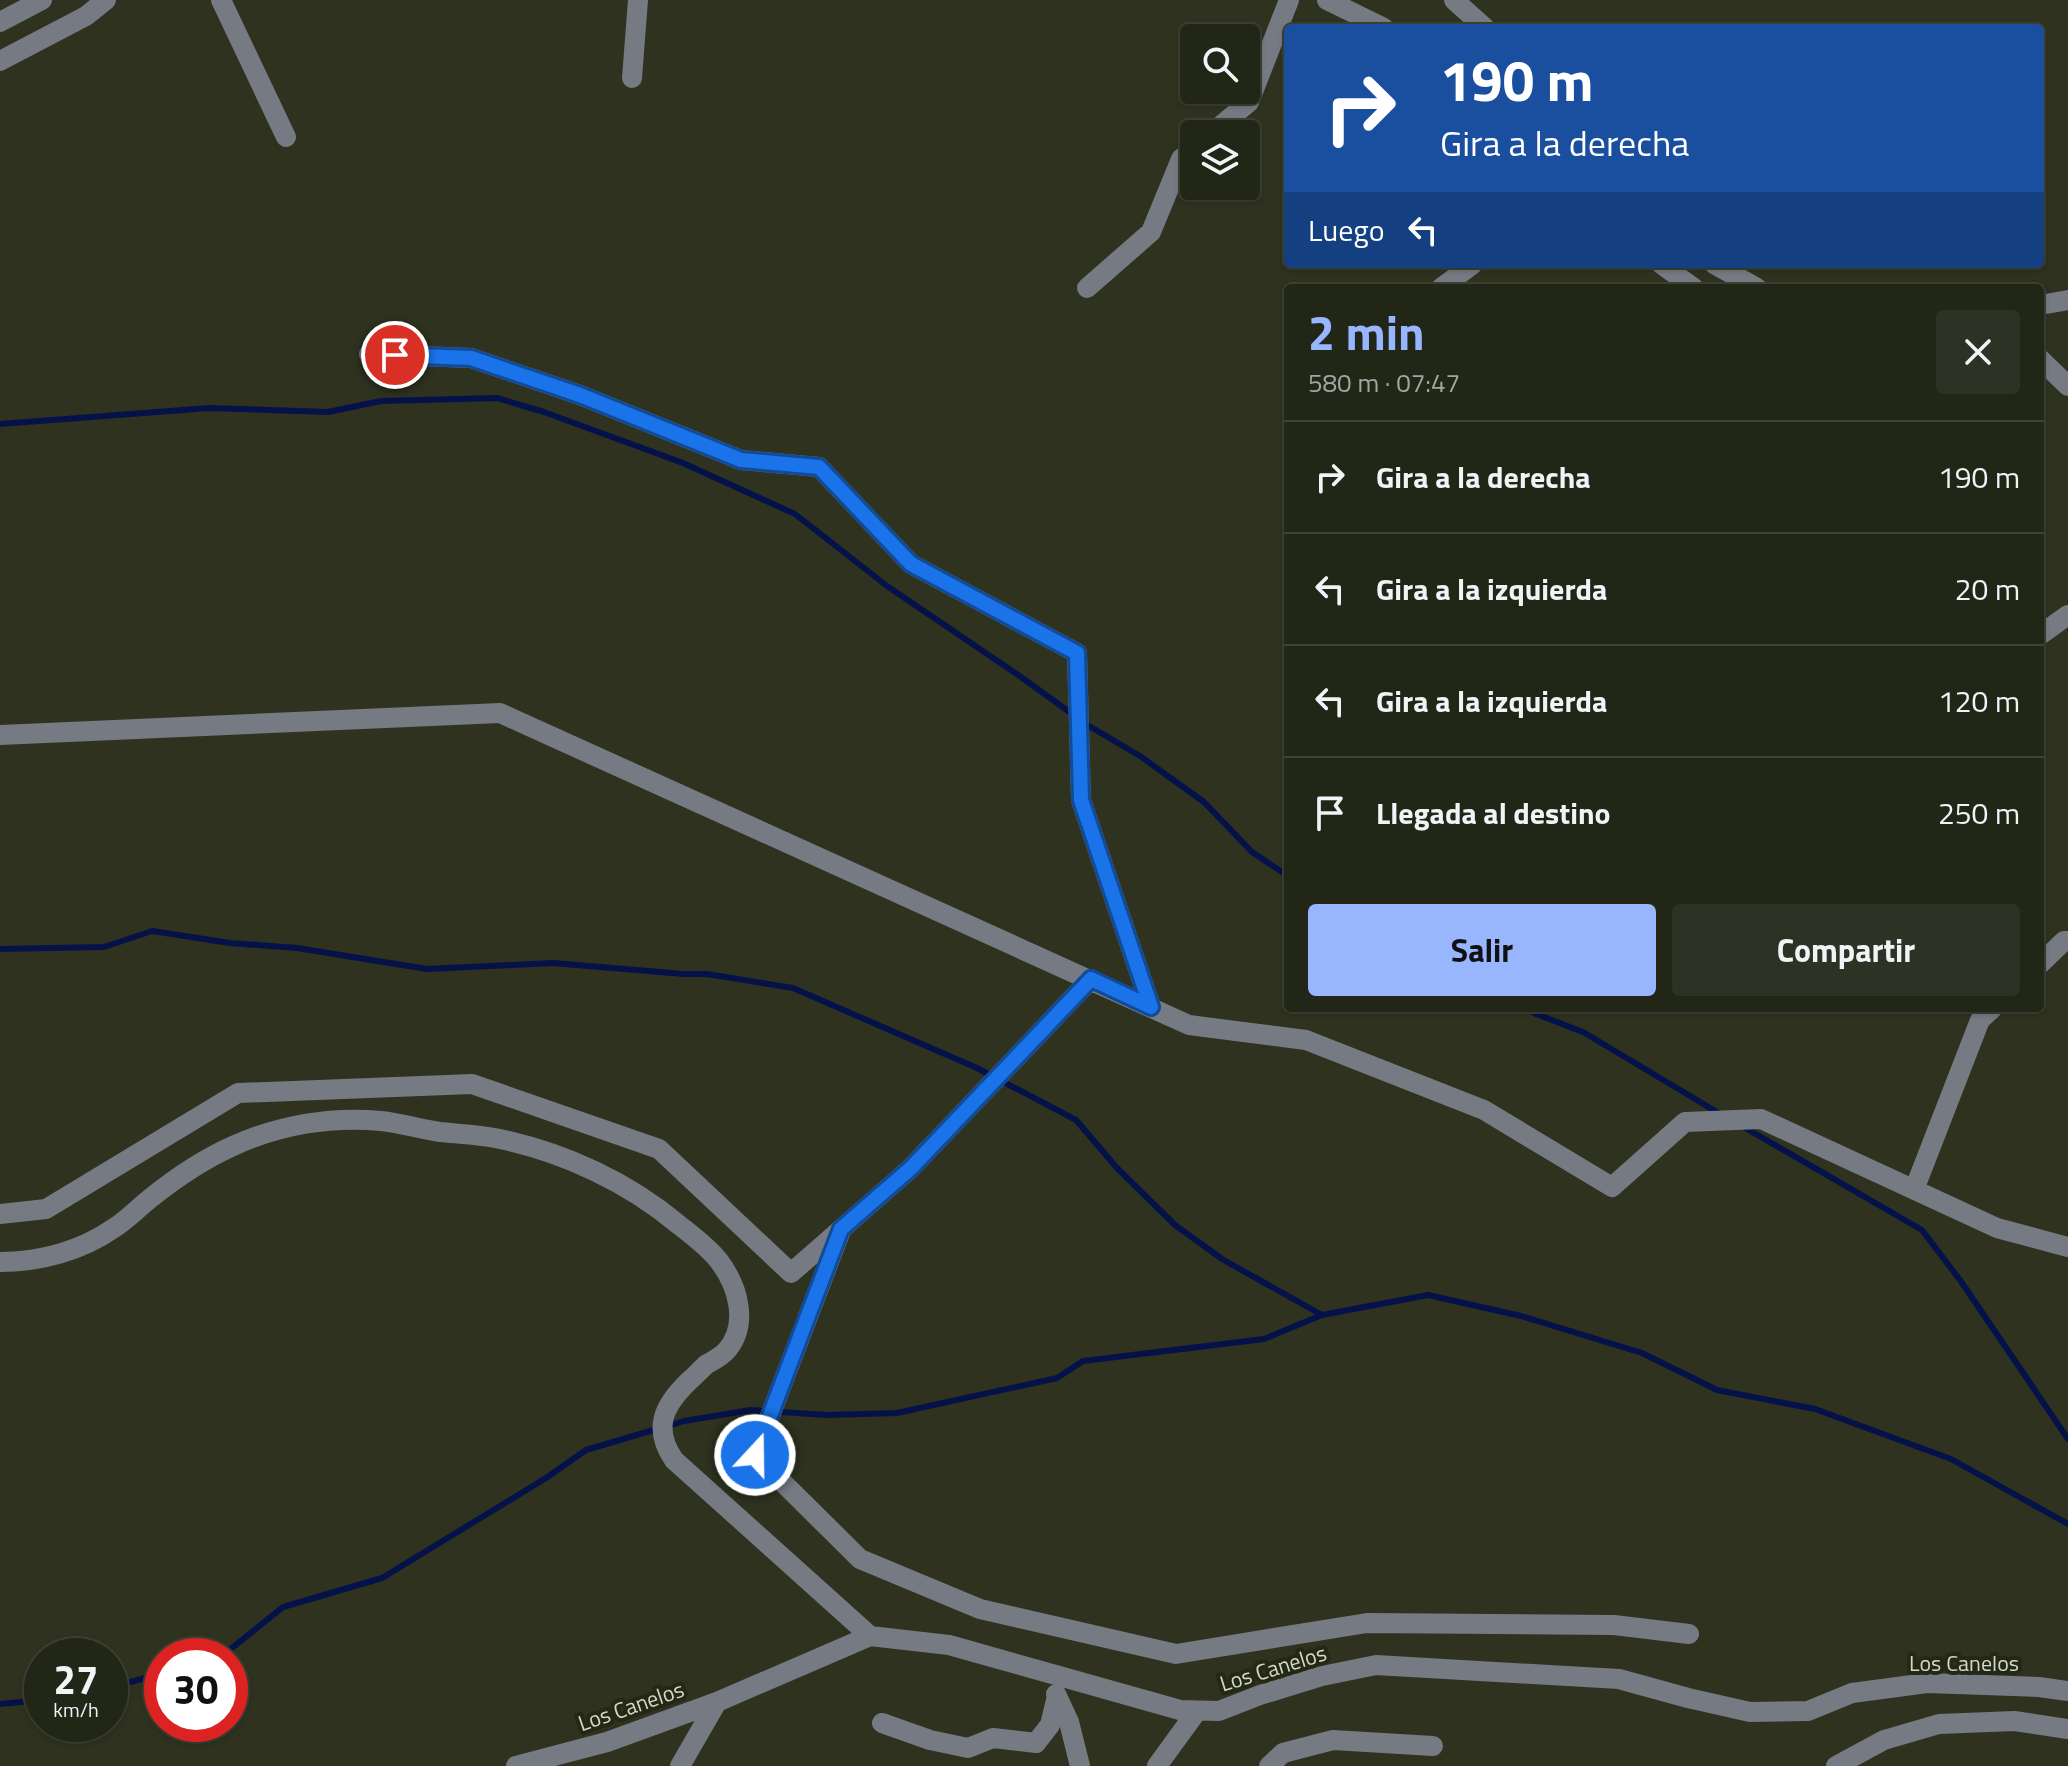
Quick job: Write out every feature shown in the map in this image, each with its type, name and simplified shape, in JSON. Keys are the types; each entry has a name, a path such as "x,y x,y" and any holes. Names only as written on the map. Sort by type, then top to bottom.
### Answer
{"street":[{"path":"0,22 42,0"},
{"path":"0,61 86,16 106,0"},
{"path":"221,0 286,137"},
{"path":"632,78 638,0"},
{"path":"1228,120 1249,102 1289,0"},
{"path":"1327,0 1376,24"},
{"path":"1454,0 1481,24"},
{"path":"1087,288 1151,232 1180,161"},
{"path":"1446,284 1468,268"},
{"path":"1666,268 1688,284"},
{"path":"1721,268 1750,284"},
{"path":"2044,304 2068,300"},
{"path":"369,354 471,358 580,395 741,460 819,467 911,564 1077,653 1081,800 1151,1007"},
{"path":"2044,363 2068,386"},
{"path":"2044,632 2068,615"},
{"path":"0,735 500,713 1189,1025 1306,1040 1484,1110 1612,1187 1685,1122 1761,1119 1997,1228 2068,1247"},
{"path":"2044,960 2064,941 2068,941"},
{"path":"0,1214 46,1209 238,1093 472,1084 659,1149 791,1273 911,1168 1091,979"},
{"path":"1914,1190 1980,1020 1989,1012"},
{"path":"0,1262 51,1256 93,1241 131,1216 174,1180 212,1157 262,1134 319,1121 379,1120 499,1139 544,1151 588,1168 645,1200 680,1225 714,1256 734,1287 740,1315 734,1339 718,1359 674,1395 662,1423 668,1452 870,1636"},
{"path":"841,1229 755,1455 860,1559 980,1609 1176,1654 1367,1623 1614,1625 1689,1634"},
{"name":"Los Canelos","path":"516,1766 607,1742 717,1702 870,1636 949,1645 1180,1710 1197,1711 1219,1711 1322,1676 1376,1665 1619,1679 1750,1712 1808,1711 1852,1693 1927,1683 2068,1691"},
{"path":"1047,1673 1069,1722 1080,1766"},
{"path":"882,1723 930,1740 968,1748 993,1738 1036,1743 1050,1725 1057,1696"},
{"path":"680,1766 717,1702"},
{"path":"1157,1766 1197,1711"},
{"path":"1836,1766 1884,1740 1939,1724 2014,1721 2068,1729"},
{"path":"1269,1766 1283,1753 1333,1740 1433,1746"}],"waterway":[{"path":"0,424 209,408 328,412 381,401 497,398 683,463 795,514 887,586 1075,716"},
{"path":"1084,723 1140,756 1204,802 1252,852 1284,873"},
{"path":"0,949 104,947 152,931 230,943 297,948 427,969 553,963 707,974 793,988 977,1068 1076,1120 1117,1168 1175,1225 1222,1259 1322,1315"},
{"path":"1533,1012 1583,1032 1722,1115"},
{"path":"1742,1126 1922,1230 1960,1280 2068,1439"},
{"path":"668,1426 751,1410 827,1415 897,1413 1057,1378 1083,1361 1264,1339 1322,1315 1428,1295 1521,1316 1642,1353 1717,1390 1815,1409 1951,1459 2068,1524"},
{"path":"244,1638 283,1607 382,1578 546,1478 586,1450 657,1429"},
{"path":"128,1682 144,1678"},
{"path":"0,1704 24,1702"}],"route":[{"path":"395,355 471,358 580,395 741,460 819,467 911,564 1077,653 1081,800 1151,1007 1091,979 911,1168 841,1229 755,1455"}]}
